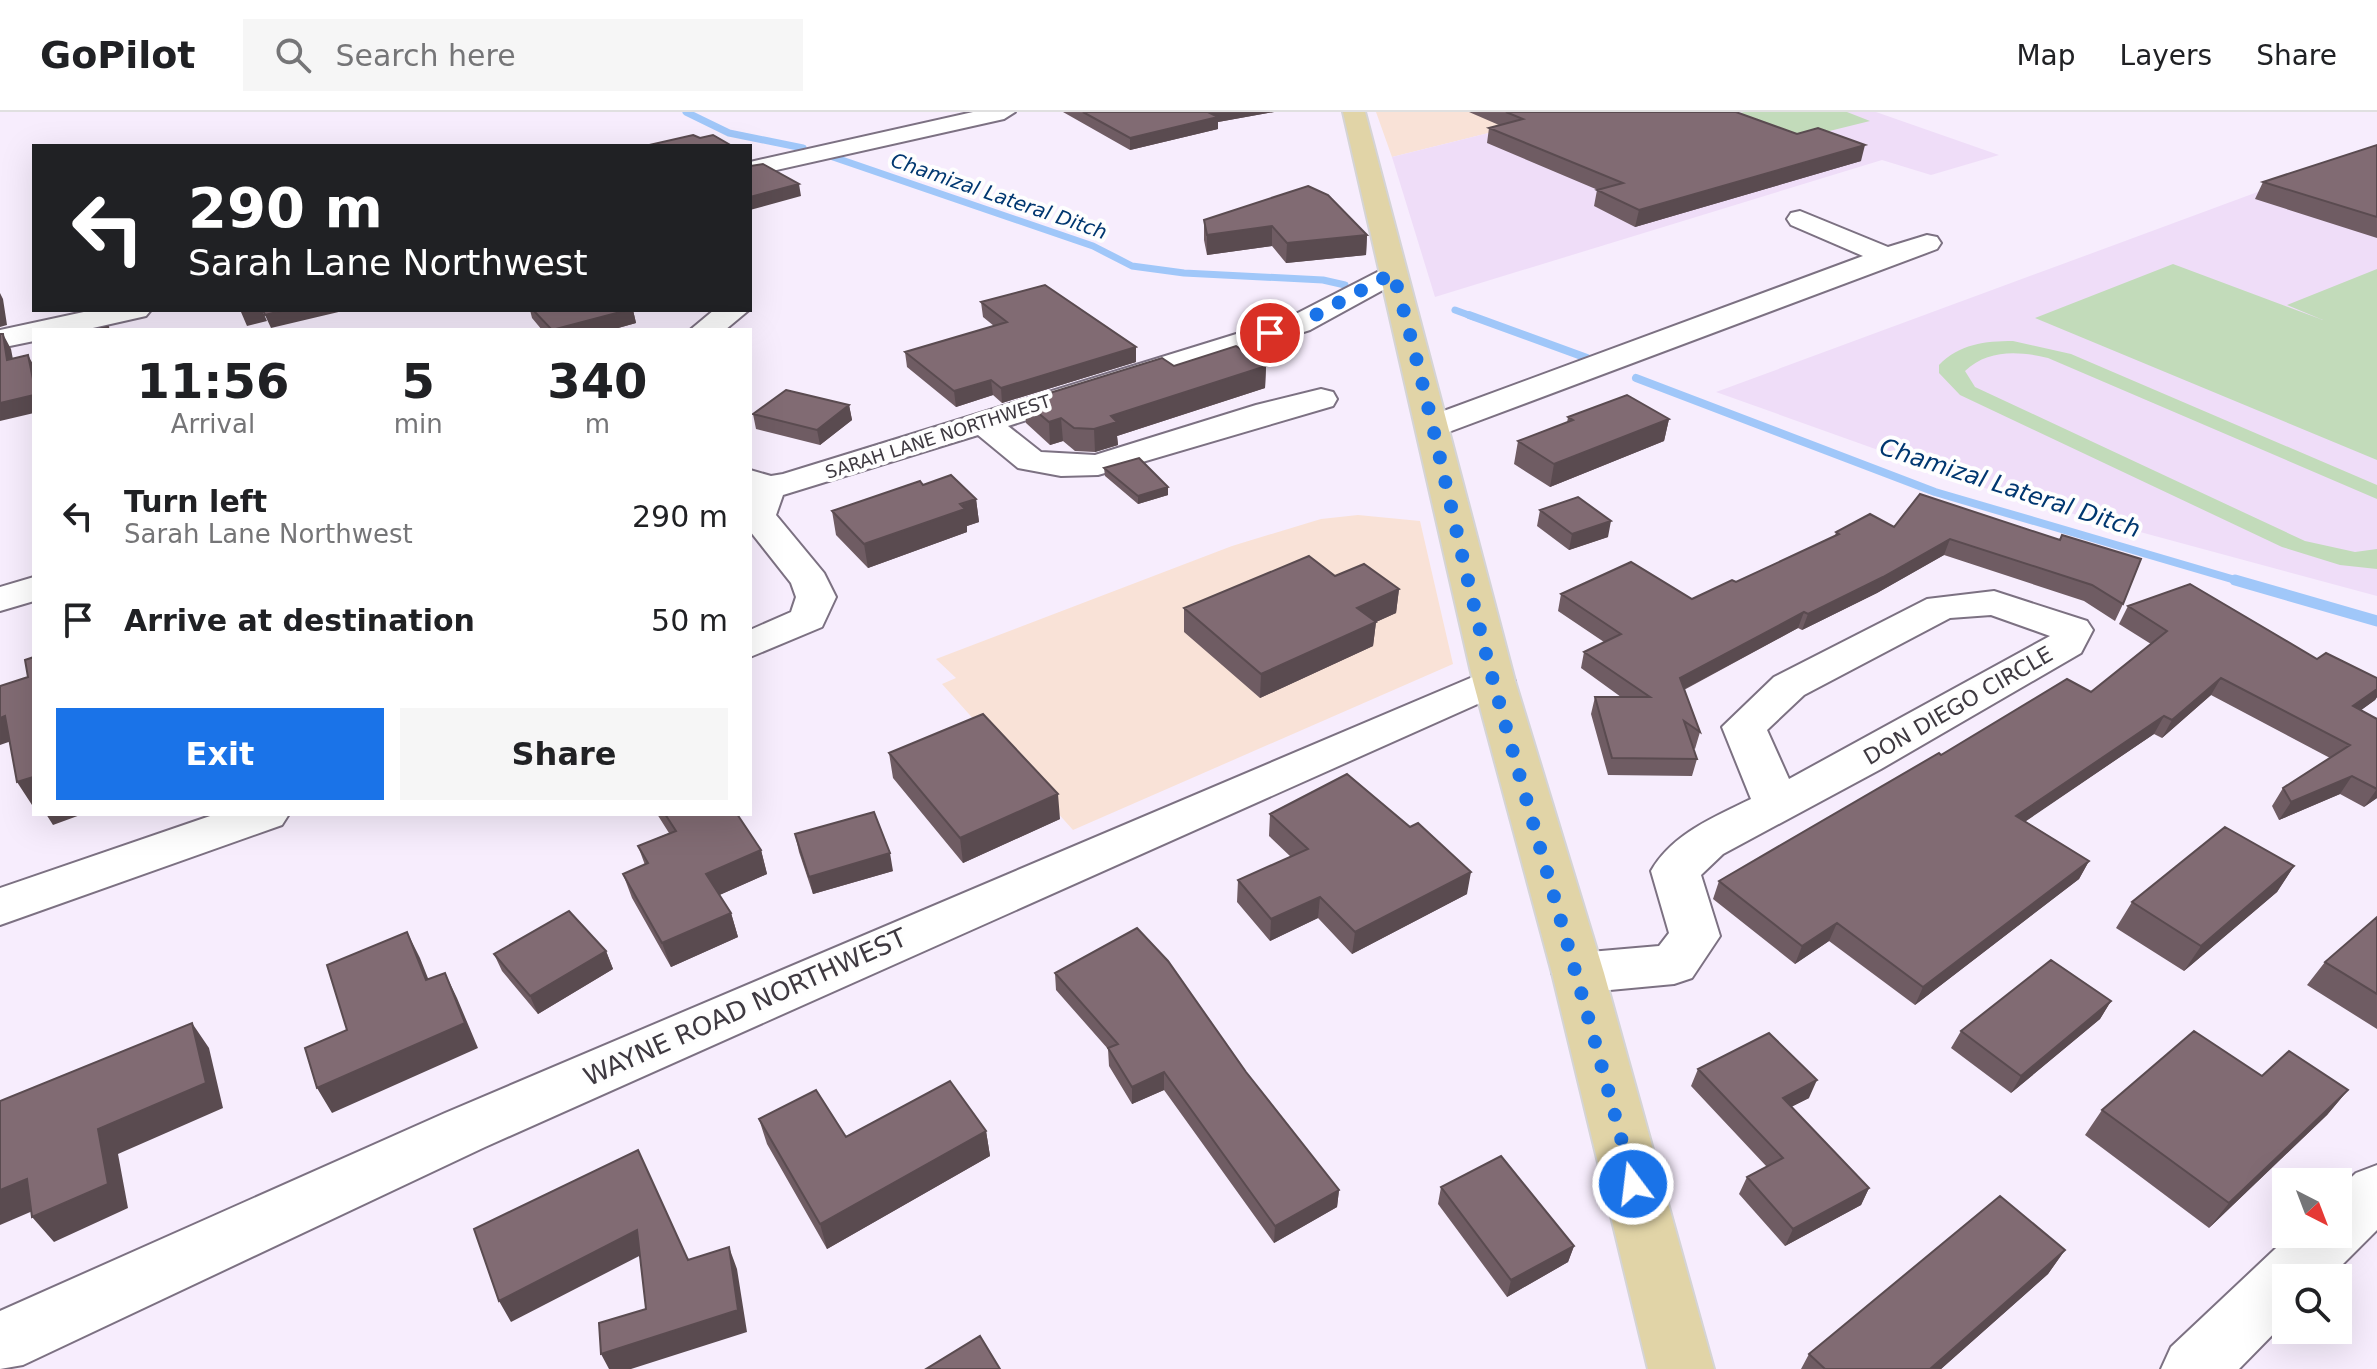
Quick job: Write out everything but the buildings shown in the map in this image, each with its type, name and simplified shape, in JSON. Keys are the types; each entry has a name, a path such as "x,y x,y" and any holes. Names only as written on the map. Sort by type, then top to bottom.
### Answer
{"main road":[{"path":"1354,112 1434,426 1494,681 1578,973 1681,1369"}],"street":[{"path":"752,169 1004,112"},
{"path":"1800,219 1887,257"},
{"path":"1434,426 1606,366 1645,347 1927,243"},
{"name":"SARAH LANE NORTHWEST","path":"759,484 983,422 1299,324 1393,273"},
{"path":"50,328 126,312"},
{"path":"708,328 731,312"},
{"path":"0,339 32,332"},
{"path":"983,422 1030,461 1061,466 1098,465 1268,412 1321,399"},
{"path":"752,644 808,619 816,597 810,581 757,516 759,484"},
{"path":"0,599 32,590"},
{"name":"DON DIEGO CIRCLE","path":"1578,973 1674,964 1695,936 1675,871 1706,842 1865,759 1986,691 2067,644 2073,630 1994,603 1941,607 1789,686 1744,727 1776,803"},
{"name":"WAYNE ROAD NORTHWEST","path":"0,1343 479,1123 1494,681"},
{"path":"0,907 260,816"},
{"path":"2352,1215 2377,1191"},
{"path":"2302,1264 2319,1248"},
{"path":"2194,1369 2272,1294"}],"shaded area":[{"path":"1376,112 1573,112 1392,157"},
{"path":"1573,112 1876,112 1999,155 1931,175 1882,160 1435,297 1392,157"},
{"path":"2377,148 2377,596 2007,496 1716,392"},
{"path":"1358,515 1420,521 1453,664 1073,830 942,684 956,678 936,659 1232,546 1321,519"}],"green space":[{"path":"1744,112 1847,112 1870,121 1793,140 1730,115"},
{"path":"2173,264 2323,320 2287,305 2377,269 2377,460 2035,318"},
{"path":"2013,341 2071,354 2377,485 2377,499 2048,358 2026,354 1994,355 1965,371 1975,387 2305,541 2355,552 2377,549 2377,569 2340,565 2282,547 1960,395 1939,373 1939,365 1964,348"}],"waterway":[{"name":"Chamizal Lateral Ditch","path":"686,112 729,133 803,148"},
{"name":"Chamizal Lateral Ditch","path":"833,157 1093,246 1132,266 1184,273 1323,280 1345,285"},
{"name":"Chamizal Lateral Ditch","path":"1455,310 1474,317"},
{"name":"Chamizal Lateral Ditch","path":"1469,315 1587,358"},
{"name":"Chamizal Lateral Ditch","path":"1636,378 1935,492 2242,582"},
{"name":"Chamizal Lateral Ditch","path":"2235,580 2377,621"}],"route":[{"path":"1270,333 1299,324 1393,273 1434,426 1494,681 1578,973 1633,1184"}]}
